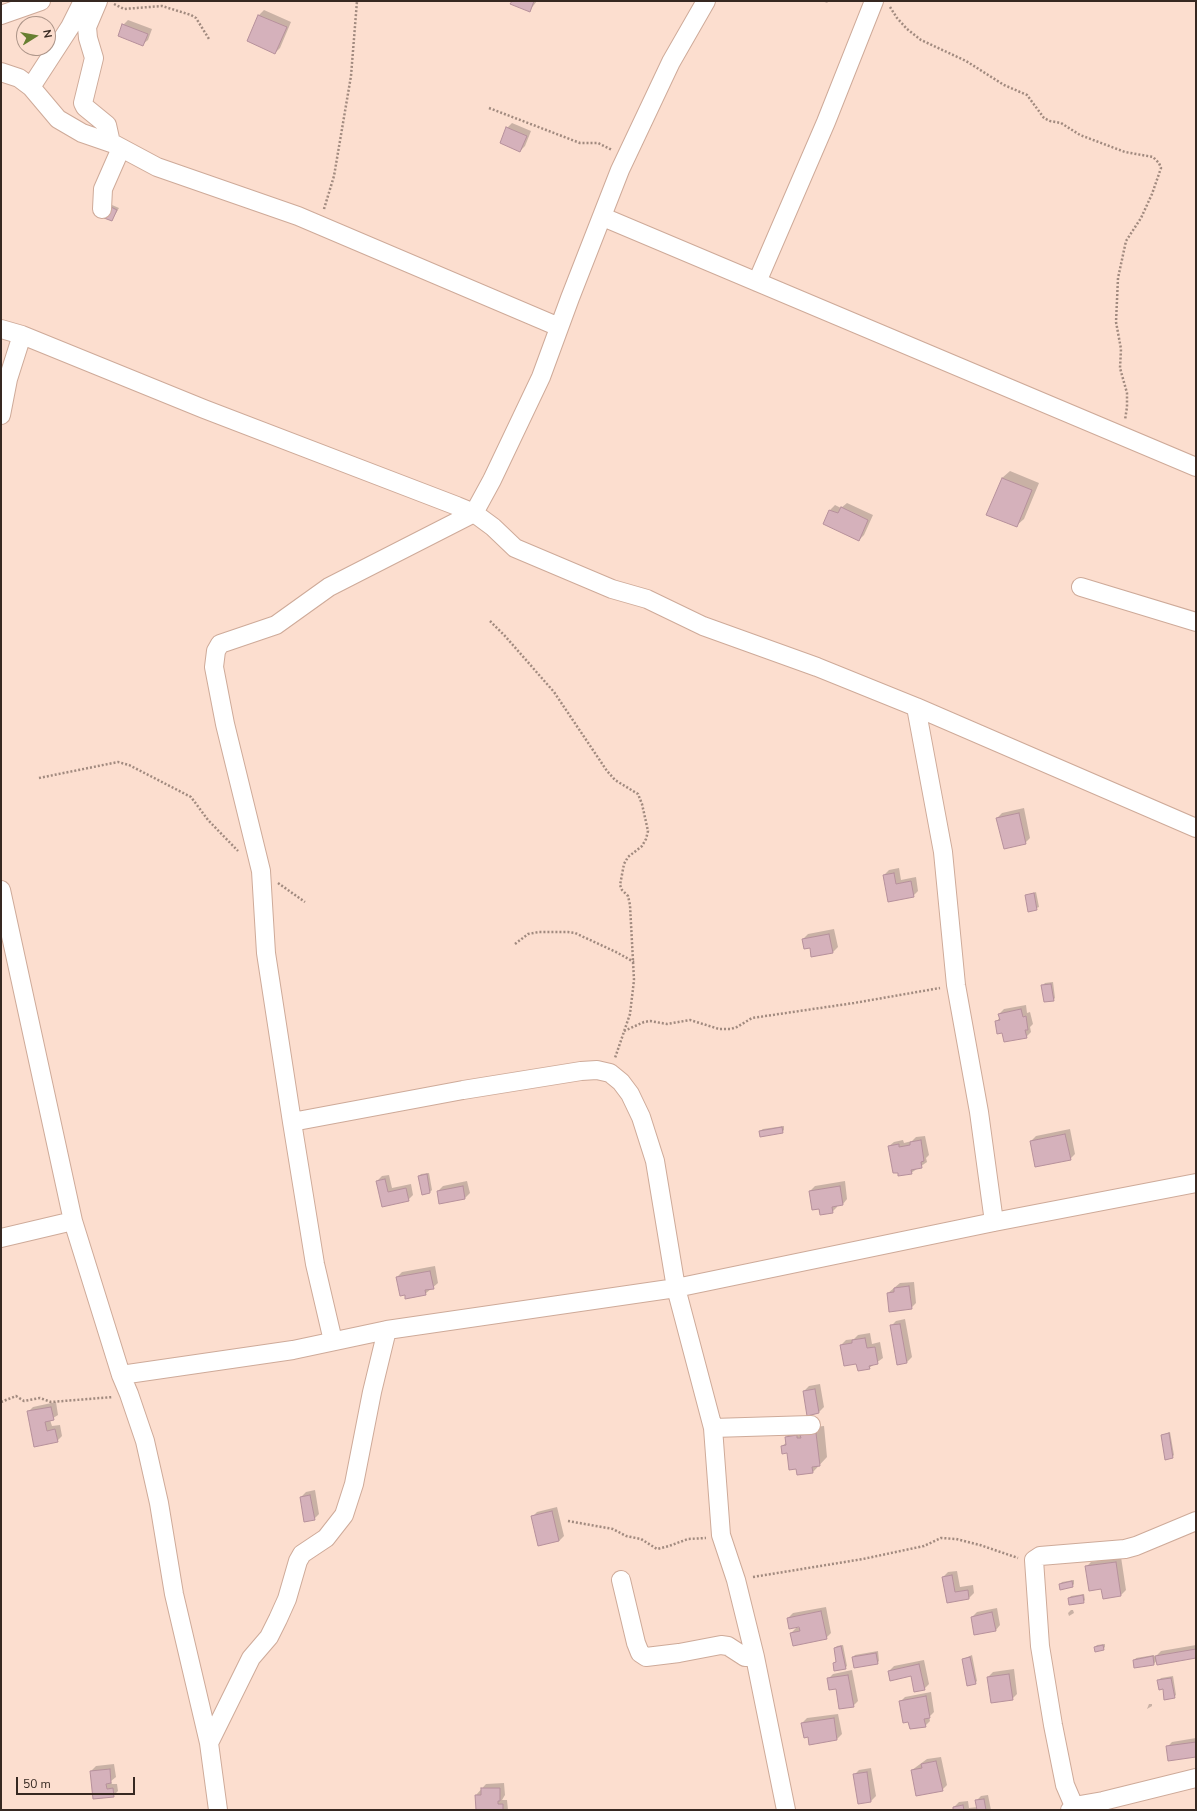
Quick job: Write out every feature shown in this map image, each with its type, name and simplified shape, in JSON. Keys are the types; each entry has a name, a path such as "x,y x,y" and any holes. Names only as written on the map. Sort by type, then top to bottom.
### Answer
{"street":[{"path":"1,15 41,1"},
{"path":"31,87 70,27 83,1"},
{"path":"98,1 87,27 88,38 94,58 83,103 85,108 107,125 116,146 103,189 102,210"},
{"path":"334,1340 315,1264 292,1122 266,953 261,870 225,724 214,667 217,647 276,625 329,587 474,514 492,480 541,377 559,327 626,158 671,62 706,1"},
{"path":"756,282 826,122 881,2"},
{"path":"1,72 19,78 31,87 54,115 65,124 82,133 116,146 157,167 317,224 559,327"},
{"path":"603,217 1196,467"},
{"path":"1,329 22,335 204,409 474,514 493,527 507,542 520,550 612,589 647,599 703,626 817,668 916,707 1196,828"},
{"path":"1,415 8,379 22,335"},
{"path":"1081,587 1196,622"},
{"path":"916,707 943,852 956,985 979,1112 994,1222"},
{"path":"1,890 6,930 73,1222 121,1375 146,1441 159,1503 174,1594 209,1743 218,1810"},
{"path":"292,1122 463,1090 582,1071 597,1070 610,1073 621,1082 630,1094 649,1139 655,1161 676,1288 713,1428 721,1535 736,1580 755,1657 786,1810"},
{"path":"121,1375 294,1350 334,1340 387,1330 676,1288 1196,1182"},
{"path":"1,1238 73,1222"},
{"path":"209,1743 251,1658 269,1637 278,1619 287,1599 298,1560 302,1554 326,1538 344,1515 354,1484 372,1392 387,1330"},
{"path":"713,1428 811,1425"},
{"path":"1196,1521 1188,1523 1136,1546 1125,1549 1040,1556 1034,1560 1040,1646 1052,1725 1072,1808 1196,1778"},
{"path":"621,1580 636,1643 640,1653 646,1657 679,1654 720,1645 728,1646 745,1657 755,1657"}],"path":[{"path":"111,1 124,9 156,5 191,15 196,18 209,38"},
{"path":"317,224 329,196 334,176 351,76 357,1"},
{"path":"881,2 908,30 921,40 966,61 1004,85 1027,95 1044,118 1066,125 1080,135 1121,151 1153,157 1159,163 1161,168 1159,178 1141,218 1126,241 1120,262 1116,294 1116,322 1121,349 1120,368 1127,393 1127,407 1125,421 1118,434"},
{"path":"488,108 580,143 598,143 626,158"},
{"path":"490,621 506,636 554,692 604,768 615,780 638,794 642,804 648,831 646,839 642,846 628,857 624,864 620,884 620,888 629,900 634,962 634,994 630,1014 610,1073"},
{"path":"39,778 118,762 129,765 191,797 208,820 239,851"},
{"path":"261,870 305,902"},
{"path":"516,944 522,937 534,933 575,933 634,962"},
{"path":"624,1032 644,1022 650,1021 667,1024 690,1020 707,1026 726,1030 737,1027 747,1020 760,1017 854,1003 956,985"},
{"path":"1,1402 16,1396 24,1401 38,1398 54,1402 129,1394"},
{"path":"568,1521 613,1530 626,1536 641,1539 657,1548 669,1546 688,1539 701,1539 721,1535"},
{"path":"736,1580 917,1548 930,1544 941,1538 956,1539 980,1544 1015,1557 1034,1560"}],"building":[{"path":"512,1 534,1 530,12 510,4"},
{"path":"258,15 287,27 275,54 247,41"},
{"path":"122,24 148,34 143,46 118,36"},
{"path":"506,127 527,136 520,152 500,143"},
{"path":"109,206 117,210 112,221 104,218"},
{"path":"1002,478 1032,490 1017,527 986,515"},
{"path":"841,507 868,520 859,541 823,524 829,510 838,513"},
{"path":"1019,813 1026,844 1004,849 996,818"},
{"path":"894,873 896,884 911,881 914,897 888,902 883,875"},
{"path":"1034,893 1037,910 1028,912 1025,895"},
{"path":"829,934 833,953 811,957 810,948 804,949 802,939"},
{"path":"1051,984 1054,1001 1044,1002 1041,985"},
{"path":"1021,1009 1023,1017 1026,1016 1028,1030 1025,1030 1027,1038 1004,1042 1002,1033 997,1034 995,1021 1000,1020 998,1014"},
{"path":"782,1127 783,1133 760,1137 759,1131"},
{"path":"1065,1134 1071,1160 1035,1167 1030,1141"},
{"path":"921,1140 924,1161 921,1162 922,1168 911,1170 912,1174 898,1176 898,1173 893,1173 888,1146 899,1144 899,1147 910,1145 910,1142"},
{"path":"427,1174 430,1193 422,1195 418,1176"},
{"path":"385,1179 388,1192 406,1188 409,1201 382,1207 376,1181"},
{"path":"463,1186 465,1199 439,1204 437,1191"},
{"path":"840,1186 843,1205 832,1207 833,1213 820,1215 819,1209 812,1210 809,1191"},
{"path":"430,1271 434,1289 425,1290 426,1295 405,1299 405,1295 400,1296 396,1277"},
{"path":"909,1286 912,1309 889,1312 887,1293 894,1292 894,1288"},
{"path":"900,1324 907,1363 897,1365 890,1325"},
{"path":"865,1338 867,1348 875,1347 878,1364 869,1366 870,1369 858,1371 856,1364 844,1366 840,1345 852,1343 852,1340"},
{"path":"815,1389 819,1413 807,1416 803,1391"},
{"path":"51,1407 54,1420 45,1422 47,1431 55,1429 58,1442 34,1447 27,1411"},
{"path":"816,1433 820,1466 812,1467 813,1473 797,1475 796,1469 789,1470 787,1453 782,1454 781,1446 786,1445 785,1437 797,1435 797,1438 801,1438 800,1435"},
{"path":"1169,1433 1173,1458 1165,1460 1161,1435"},
{"path":"310,1495 315,1520 304,1522 300,1497"},
{"path":"552,1511 559,1541 538,1546 531,1516"},
{"path":"1116,1562 1121,1596 1103,1599 1101,1589 1089,1591 1085,1566"},
{"path":"952,1575 955,1592 968,1590 969,1599 947,1603 942,1577"},
{"path":"1072,1581 1073,1587 1060,1590 1059,1584"},
{"path":"1083,1595 1084,1603 1069,1605 1068,1598"},
{"path":"821,1611 827,1639 793,1646 790,1633 800,1631 799,1627 789,1629 787,1618"},
{"path":"992,1612 996,1631 974,1635 971,1617"},
{"path":"1103,1645 1104,1650 1095,1652 1094,1647"},
{"path":"841,1646 846,1669 834,1671 833,1663 836,1662 834,1648"},
{"path":"1196,1649 1196,1658 1157,1665 1155,1656"},
{"path":"876,1653 878,1664 854,1668 852,1657"},
{"path":"1153,1656 1154,1665 1134,1668 1133,1660"},
{"path":"970,1657 976,1684 967,1686 962,1659"},
{"path":"919,1664 925,1690 914,1692 911,1676 890,1681 888,1671"},
{"path":"1009,1674 1013,1700 991,1703 987,1677"},
{"path":"848,1675 854,1707 839,1709 836,1689 829,1690 827,1678"},
{"path":"1171,1678 1175,1698 1164,1700 1163,1689 1159,1690 1157,1680"},
{"path":"926,1696 930,1718 924,1719 926,1727 910,1729 908,1722 903,1723 899,1701"},
{"path":"834,1718 837,1740 809,1745 808,1737 804,1738 801,1723"},
{"path":"1196,1742 1196,1757 1168,1761 1166,1746"},
{"path":"936,1761 943,1791 916,1796 911,1770 922,1768 921,1764"},
{"path":"110,1769 111,1783 106,1784 107,1789 113,1788 114,1797 93,1799 90,1771"},
{"path":"867,1772 871,1802 858,1804 853,1774"},
{"path":"481,1788 500,1788 500,1801 498,1801 498,1804 503,1804 503,1810 476,1810 475,1795 481,1795"},
{"path":"984,1799 986,1810 977,1810 975,1800"},
{"path":"963,1805 964,1810 953,1810 953,1807"}]}
